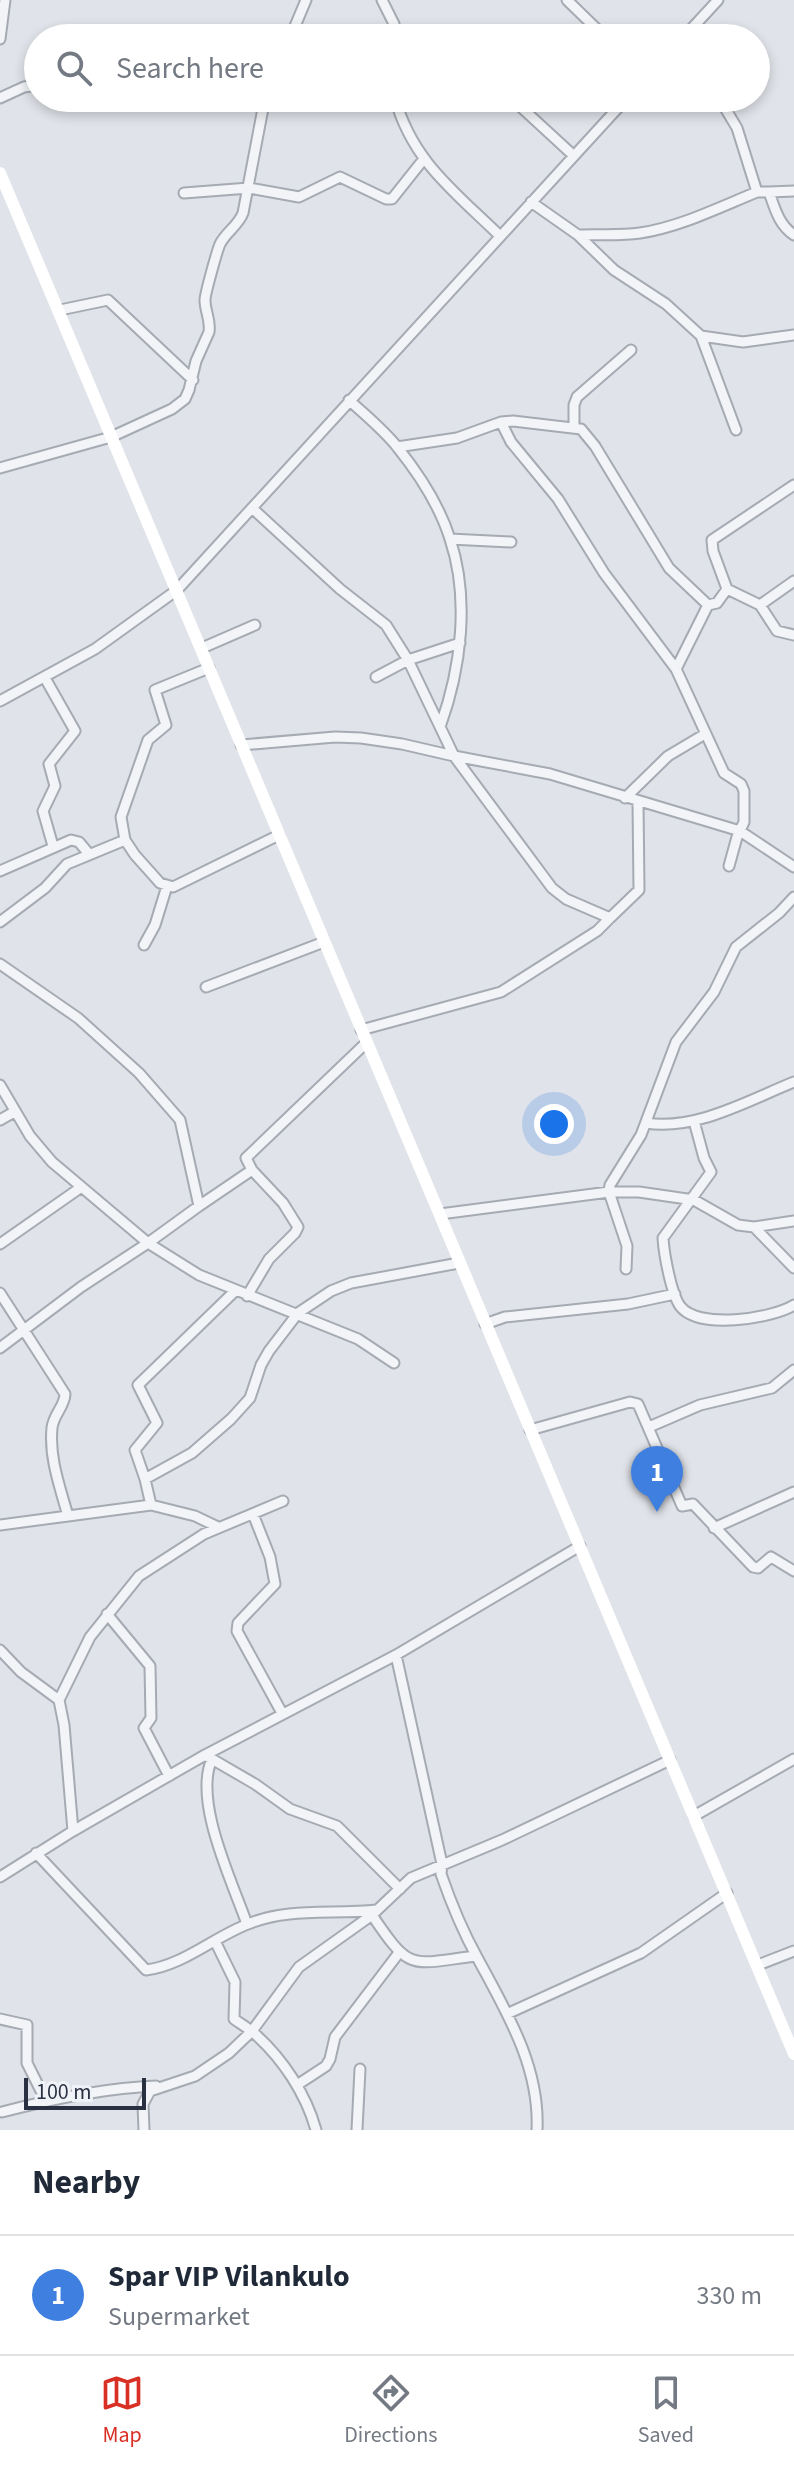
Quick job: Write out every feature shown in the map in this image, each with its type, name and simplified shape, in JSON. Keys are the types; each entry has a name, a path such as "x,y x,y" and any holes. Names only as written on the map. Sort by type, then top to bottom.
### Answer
{"main road":[{"path":"0,173 794,2054"}],"street":[{"path":"0,39 5,0"},
{"path":"296,24 306,0"},
{"path":"382,0 394,24"},
{"path":"567,0 592,24"},
{"path":"696,24 718,0"},
{"path":"0,98 24,87"},
{"path":"0,468 111,437 172,409 185,399 193,380 196,361 209,332 211,321 205,298 217,254 225,237 239,222 249,188 263,112"},
{"path":"400,112 406,131 423,160 500,236"},
{"path":"526,112 574,156"},
{"path":"0,700 95,649 177,590 614,112"},
{"path":"727,112 737,128 757,192"},
{"path":"184,193 249,188 299,197 336,177 343,177 386,199 392,199 423,160"},
{"path":"578,235 654,230 757,192 794,191"},
{"path":"769,192 779,219 786,230 794,235"},
{"path":"531,202 578,235 614,270 666,304 701,336 736,430"},
{"path":"60,310 108,300 193,380"},
{"path":"701,336 743,342 794,335"},
{"path":"574,426 577,397 631,350"},
{"path":"349,400 397,447 425,489 450,539 459,592 460,643 451,697 440,727"},
{"path":"397,447 457,438 501,422 581,429 595,446 669,568 708,605"},
{"path":"501,422 511,442 558,499 604,573 676,669 724,773 737,780 744,791 744,822 729,866"},
{"path":"794,485 712,540 727,589 760,605 773,628 794,635"},
{"path":"252,508 340,589 386,625 408,660 454,756 552,888 566,899 610,918"},
{"path":"450,539 511,542"},
{"path":"760,605 794,581"},
{"path":"708,605 717,603 727,589"},
{"path":"676,669 708,605"},
{"path":"202,648 255,625"},
{"path":"376,677 408,660 460,643"},
{"path":"209,668 155,690 166,725 148,740 126,796 121,817 125,840 160,883 167,886 181,885 279,835"},
{"path":"45,678 75,731 49,764 55,786 43,811 53,846"},
{"path":"625,798 668,756 705,734"},
{"path":"241,745 361,738 550,774 740,831 794,867"},
{"path":"361,1030 501,992 597,931 635,895 640,885 638,802"},
{"path":"0,871 53,846 75,840 89,854"},
{"path":"0,922 45,888 67,864 125,840"},
{"path":"144,945 155,925 167,886"},
{"path":"626,1269 627,1246 609,1192 612,1180 646,1123 676,1042 714,992 736,947 794,897"},
{"path":"206,987 324,942"},
{"path":"0,964 78,1018 139,1073 180,1120 199,1206"},
{"path":"247,1296 269,1259 298,1227 279,1197 252,1170 246,1158 366,1043"},
{"path":"646,1123 659,1125 694,1121 794,1082"},
{"path":"0,1085 14,1112 52,1162 148,1243 199,1275 358,1339 394,1363"},
{"path":"0,1120 14,1112"},
{"path":"694,1121 711,1172 694,1200 663,1238 679,1305 690,1314 733,1321 772,1316 794,1305"},
{"path":"0,1348 81,1287 252,1170"},
{"path":"0,1244 80,1188"},
{"path":"440,1214 609,1192 648,1193 694,1200 738,1225 754,1227 794,1221"},
{"path":"754,1227 794,1268"},
{"path":"145,1479 192,1453 231,1419 250,1398 261,1365 298,1313 331,1291 351,1283 459,1263"},
{"path":"151,1505 135,1450 157,1423 138,1386 235,1291"},
{"path":"0,1293 65,1394 66,1399 52,1426 52,1445 68,1516"},
{"path":"485,1324 505,1317 628,1304 675,1294"},
{"path":"649,1427 700,1405 772,1388 794,1370"},
{"path":"530,1430 630,1402 638,1404 682,1506 693,1504 755,1568 771,1557 794,1571"},
{"path":"714,1528 794,1492"},
{"path":"73,1831 59,1700 83,1650 107,1614 139,1576 218,1527 283,1501"},
{"path":"0,1525 151,1505 195,1516 218,1527"},
{"path":"253,1514 270,1557 275,1584 238,1623 237,1631 282,1713"},
{"path":"0,1877 169,1776 209,1757 282,1713 396,1655 580,1546"},
{"path":"107,1614 150,1666 151,1718 144,1728 169,1776"},
{"path":"0,1650 21,1672 59,1700"},
{"path":"396,1655 442,1864 441,1874 476,1956 509,2013 534,2085 538,2106 537,2130"},
{"path":"209,1757 290,1809 337,1826 400,1889"},
{"path":"209,1757 206,1777 208,1810 247,1924"},
{"path":"694,1816 794,1759"},
{"path":"2,2112 105,2090 159,2086 195,2076 229,2053 252,2031 299,1967 374,1912 411,1878 502,1840 670,1760"},
{"path":"36,1853 146,1970 166,1965 247,1924 281,1913 374,1912"},
{"path":"509,2013 641,1953 727,1893"},
{"path":"374,1912 398,1954 411,1961 476,1956"},
{"path":"215,1941 235,1982 233,2016 252,2031 297,2085 308,2104 316,2130"},
{"path":"758,1965 794,1951"},
{"path":"297,2085 326,2066 335,2037 398,1954"},
{"path":"0,2019 27,2025 27,2063 46,2101"},
{"path":"357,2130 360,2069"},
{"path":"144,2130 144,2097 159,2086"}],"place":[{"name":"Spar VIP Vilankulo","path":"657,1512"}]}
